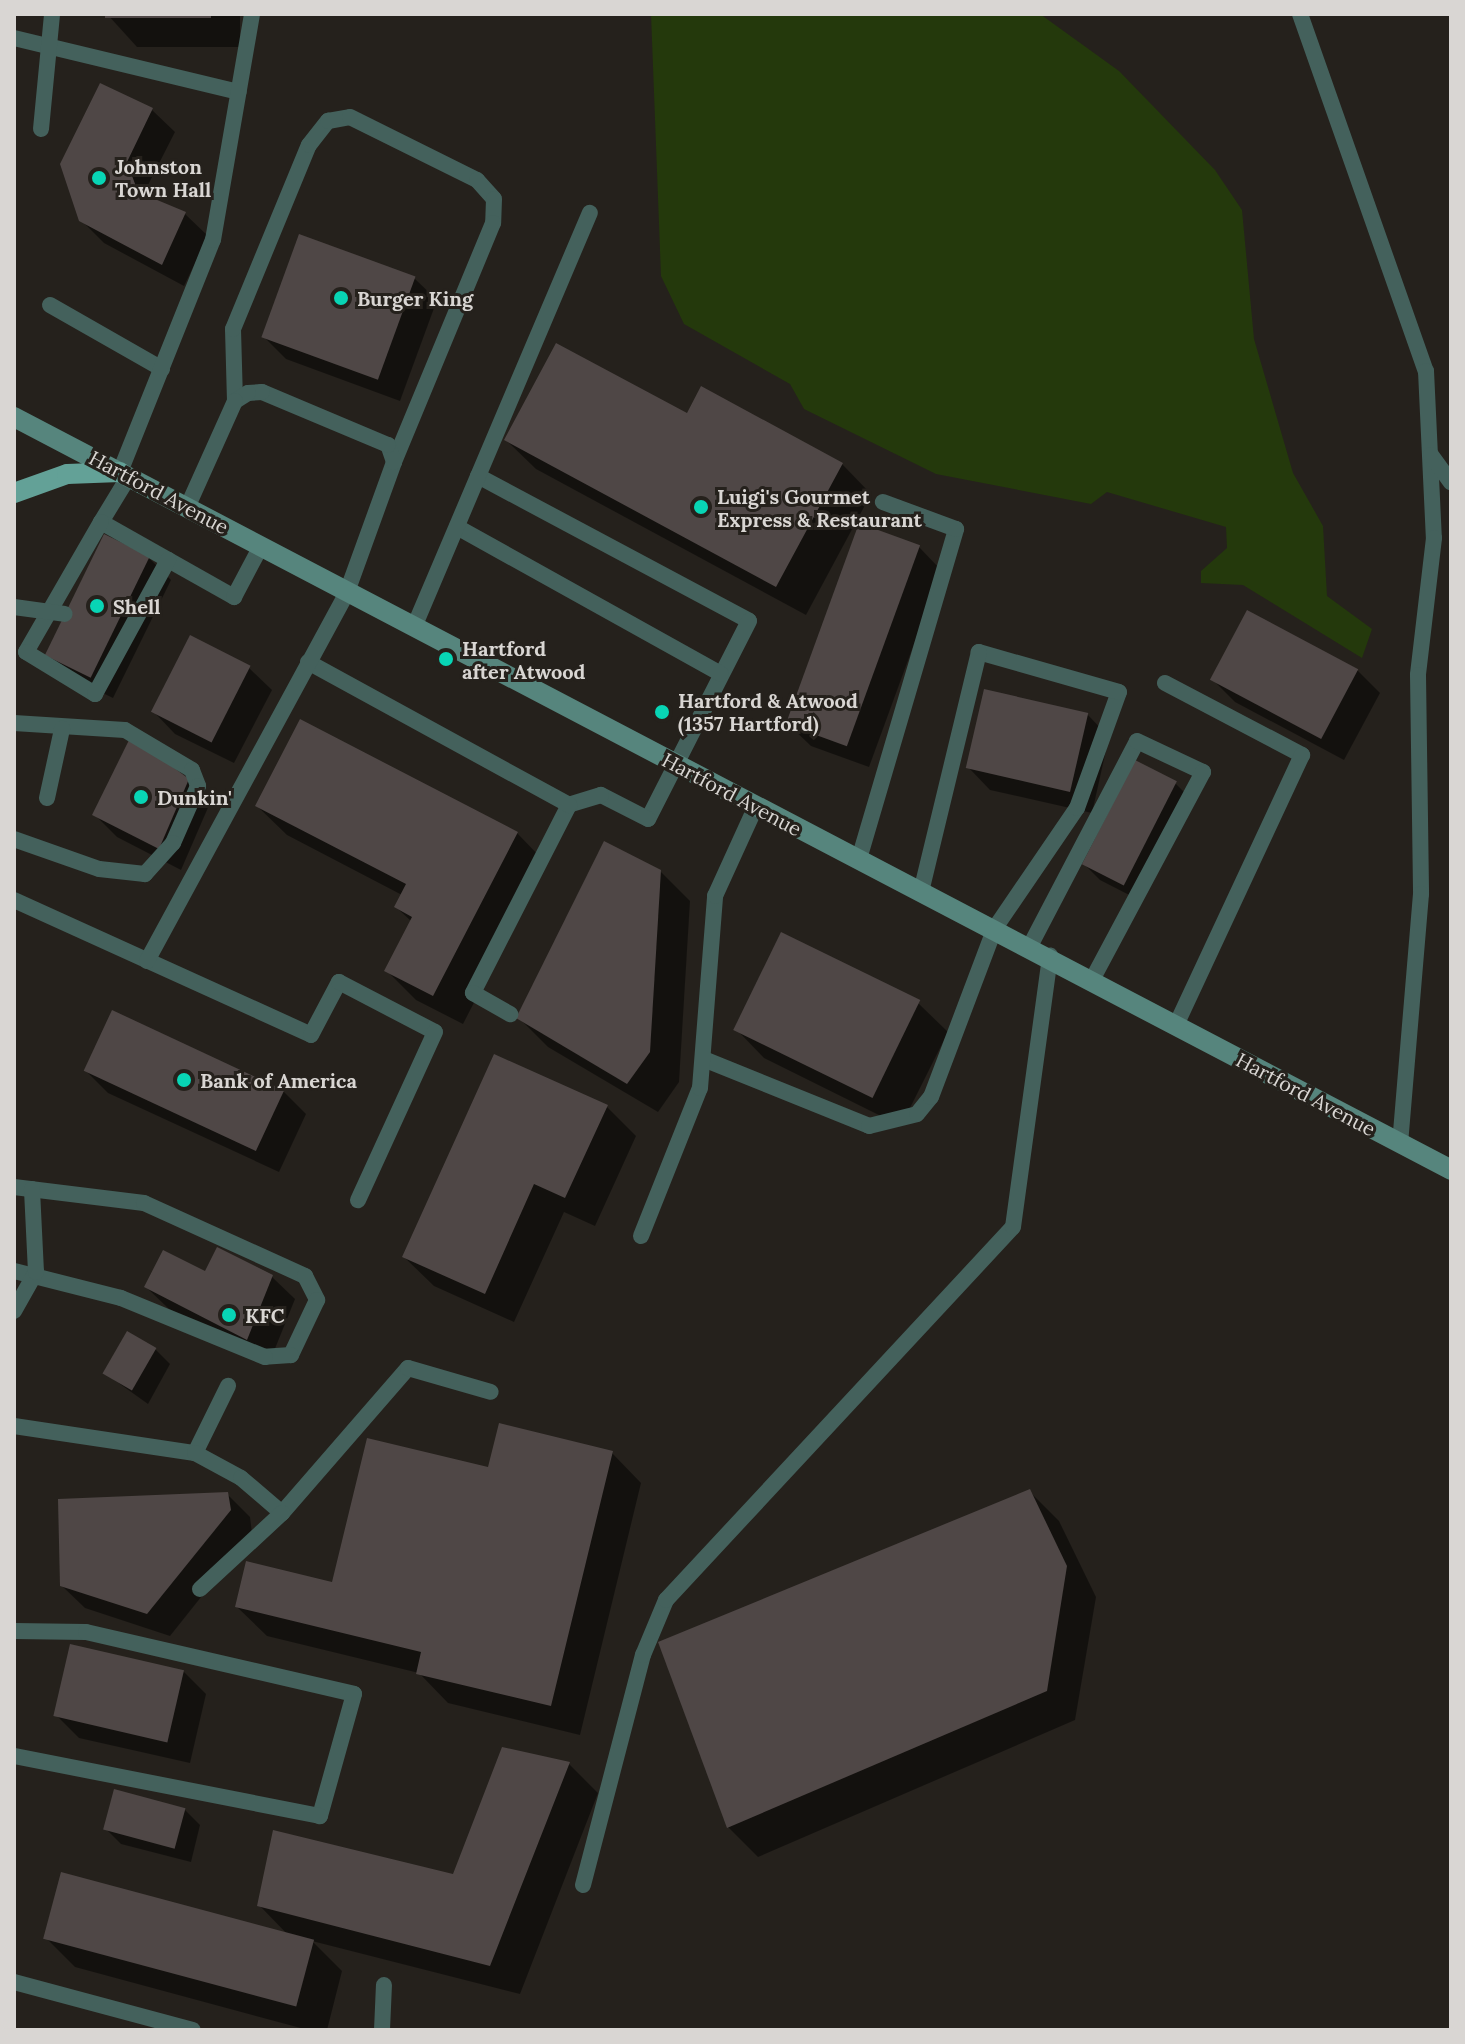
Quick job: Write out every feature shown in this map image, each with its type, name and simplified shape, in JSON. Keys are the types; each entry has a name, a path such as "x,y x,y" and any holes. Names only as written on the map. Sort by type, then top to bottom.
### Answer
{"main road":[{"name":"Hartford Avenue","path":"14,417 675,764 1093,978 1451,1170"},
{"path":"14,493 67,474 124,474"}],"lane":[{"path":"41,129 53,47 52,14"},
{"path":"168,560 136,602 95,694 26,652 58,611 81,569 124,474 213,240 252,14"},
{"path":"1300,14 1426,371 1434,538 1418,675 1421,894 1400,1143"},
{"path":"14,38 239,92"},
{"path":"147,961 347,592 394,462 493,223 494,199 477,180 350,117 328,121 309,145 233,329 235,401 187,508"},
{"path":"414,627 590,213"},
{"path":"50,305 162,369"},
{"path":"235,401 262,392 388,445 394,462"},
{"path":"1430,453 1451,483"},
{"path":"478,476 749,621 648,819 601,795 569,805 473,993 510,1014"},
{"path":"859,859 956,529 883,502"},
{"path":"101,522 234,597 261,546"},
{"path":"457,527 721,674"},
{"path":"14,607 58,611"},
{"path":"706,1060 850,1121 883,1127 908,1120 931,1097 995,928 1077,808 1119,692 979,652 921,891"},
{"path":"308,662 569,805"},
{"path":"1165,683 1302,755 1177,1023"},
{"path":"14,723 62,729 125,730 192,770 196,793 173,843 145,874 131,877 14,839"},
{"path":"47,798 62,729"},
{"path":"1030,946 1137,741 1203,772 1093,978"},
{"path":"641,1236 706,1060 715,896 756,806"},
{"path":"14,900 311,1035 339,982 435,1032 358,1200"},
{"path":"583,1885 643,1655 666,1600 1013,1227 1050,956"},
{"path":"14,1187 144,1203 305,1276 317,1300 291,1355 265,1357 121,1298 36,1272 14,1271"},
{"path":"14,1311 36,1272 32,1189"},
{"path":"200,1589 282,1513 408,1368 491,1392"},
{"path":"195,1453 228,1386"},
{"path":"14,1426 195,1453 241,1478 282,1513"},
{"path":"14,1631 86,1632 354,1694 320,1816 14,1756"},
{"path":"14,1982 193,2030"},
{"path":"382,2030 384,1985"}],"green space":[{"path":"651,14 1040,14 1119,71 1215,170 1242,210 1254,339 1293,473 1323,526 1327,596 1372,629 1362,658 1243,585 1201,583 1201,571 1227,548 1226,527 1107,492 1091,504 936,474 804,409 790,384 684,324 661,276"}],"building":[{"path":"105,14 211,14 211,18 105,18"},
{"name":"Johnston Town Hall","path":"100,83 153,108 127,162 138,192 186,212 162,265 79,221 60,164"},
{"path":"299,234 416,276 378,380 261,337"},
{"path":"556,343 687,413 701,386 843,463 776,587 504,440"},
{"path":"859,523 920,545 847,746 786,724"},
{"name":"Shell","path":"104,534 150,556 91,678 45,655"},
{"path":"1247,610 1358,669 1321,739 1210,680"},
{"path":"190,635 251,666 212,742 151,712"},
{"path":"984,689 1088,713 1070,792 966,768"},
{"path":"300,719 518,832 433,996 384,971 412,917 394,907 406,884 255,806"},
{"name":"Dunkin'","path":"131,736 189,779 159,849 92,815"},
{"path":"1135,760 1177,781 1124,886 1082,864"},
{"path":"604,841 661,870 650,1052 627,1084 516,1018"},
{"path":"781,932 920,1000 873,1098 733,1030"},
{"name":"Bank of America","path":"112,1010 284,1090 256,1151 84,1071"},
{"path":"494,1054 608,1105 565,1198 534,1184 485,1294 402,1257"},
{"name":"KFC","path":"217,1247 273,1275 247,1340 144,1287 163,1250 205,1271"},
{"path":"127,1331 156,1348 132,1390 102,1373"},
{"path":"499,1423 613,1451 551,1706 416,1674 421,1652 235,1607 246,1561 332,1582 367,1438 488,1467"},
{"path":"1030,1489 1067,1566 1047,1691 727,1828 658,1642"},
{"path":"228,1492 231,1510 147,1614 60,1586 58,1499"},
{"path":"70,1644 184,1670 167,1742 53,1716"},
{"path":"502,1747 570,1762 490,1966 257,1906 273,1830 453,1874"},
{"path":"114,1789 185,1808 175,1849 103,1830"},
{"path":"61,1872 314,1940 296,2006 43,1939"}],"place":[{"name":"Johnston Town Hall","path":"99,178"},
{"name":"Burger King","path":"341,298"},
{"name":"Luigi's Gourmet Express & Restaurant","path":"701,507"},
{"name":"Shell","path":"97,606"},
{"name":"Hartford after Atwood","path":"446,659"},
{"name":"Hartford & Atwood (1357 Hartford)","path":"662,712"},
{"name":"Dunkin'","path":"141,797"},
{"name":"Bank of America","path":"184,1080"},
{"name":"KFC","path":"229,1315"}]}
